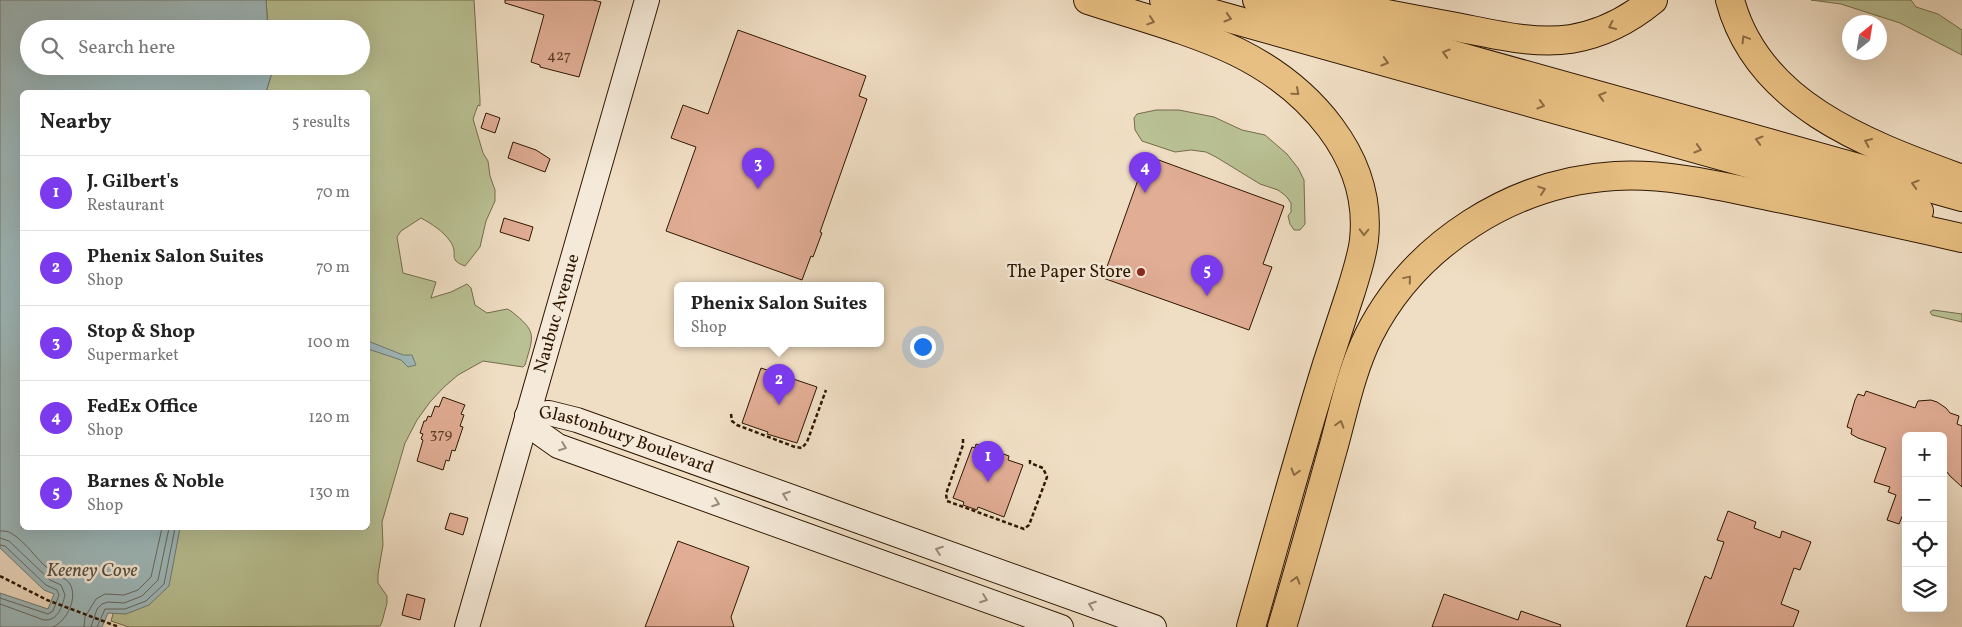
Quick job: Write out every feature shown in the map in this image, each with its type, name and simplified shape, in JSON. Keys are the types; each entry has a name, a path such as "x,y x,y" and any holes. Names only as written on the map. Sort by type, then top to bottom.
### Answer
{"highway":[{"path":"1088,0 1218,44 1270,72 1304,100 1332,128 1346,149 1359,183 1363,202 1365,229 1360,260 1307,431 1251,627"},
{"path":"1164,0 1962,222"},
{"path":"1256,0 1962,197"},
{"path":"1320,0 1476,31 1553,40 1570,39 1592,34 1626,19 1653,0"},
{"path":"1730,0 1740,30 1753,51 1781,83 1806,105 1856,137 1962,179"},
{"path":"1282,627 1353,378 1369,335 1386,307 1420,265 1449,238 1482,216 1525,196 1571,182 1615,176 1657,176 1704,182 1962,238"}],"street":[{"name":"Naubuc Avenue","path":"466,627 647,0"},
{"name":"Glastonbury Boulevard","path":"527,416 549,413 568,417 1154,627"},
{"name":"Glastonbury Boulevard","path":"527,416 541,434 558,446 1061,627"},
{"path":"833,545 844,515"},
{"path":"861,555 872,526"}],"path":[{"path":"731,414 732,421 737,425 802,448 807,442 826,390"},
{"path":"963,439 963,445 946,494 947,501 1024,529 1029,525 1047,477 1043,468 1030,463 1030,460"},
{"path":"0,576 47,600 119,627"}],"green space":[{"path":"266,0 474,0 480,106 478,105 473,119 483,153 488,161 490,176 495,190 495,201 486,221 480,247 465,266 456,261 453,246 447,237 421,218 401,231 397,237 403,273 436,282 431,298 451,292 467,284 471,288 475,305 487,313 507,309 525,324 531,334 530,346 523,367 483,361 458,375 430,402 417,420 405,443 382,522 383,545 378,583 387,596 387,603 380,626 129,627 111,621 137,530 370,530 370,90 267,90 271,75 370,75 370,20 267,20"},
{"path":"1811,0 1911,0 1916,7 1938,14 1962,30 1962,55 1900,23 1887,19 1887,15 1875,15 1841,4"},
{"path":"1156,110 1179,110 1214,117 1242,130 1265,135 1287,154 1298,168 1304,180 1305,224 1300,230 1294,230 1290,224 1288,216 1291,212 1291,203 1278,190 1260,184 1206,152 1191,150 1175,152 1142,141 1135,130 1134,118 1137,114"},
{"path":"1933,310 1962,314 1962,322 1932,315 1930,312"}],"water":[{"name":"Keeney Cove","path":"0,0 266,0 267,20 20,20 20,75 271,75 267,90 20,90 20,530 180,530 169,586 149,605 126,614 108,613 102,627 0,627 0,593 48,609 54,594 44,590 0,548"},
{"path":"370,342 403,355 412,355 416,365 408,367 401,360 370,350"}],"building":[{"path":"505,0 593,0 601,2 579,77 540,67 540,65 531,62 544,15 505,3"},
{"path":"738,30 866,76 859,96 867,99 820,232 822,233 802,280 666,231 696,147 671,138 683,105 708,114"},
{"path":"486,113 500,118 495,133 481,128"},
{"path":"513,142 536,150 550,159 545,172 508,158"},
{"path":"1156,159 1284,206 1263,264 1272,267 1249,330 1103,278 1139,177 1148,181"},
{"path":"504,218 533,227 529,241 500,232"},
{"path":"761,368 817,387 797,443 767,434 768,432 742,423"},
{"path":"1866,391 1915,408 1918,401 1931,400 1946,408 1950,413 1959,416 1957,424 1962,426 1962,487 1947,472 1947,432 1902,432 1902,517 1899,524 1887,520 1896,495 1888,492 1890,487 1874,482 1886,448 1858,438 1851,434 1852,429 1847,427 1858,394 1864,396"},
{"path":"443,397 465,405 461,414 464,415 460,426 463,427 455,451 452,450 449,461 446,460 443,470 417,461 423,440 421,439 423,434 420,433 424,421 426,421 428,416 431,417 435,406 439,407"},
{"path":"976,444 1009,456 1008,460 1023,465 1004,517 978,507 977,510 963,505 964,502 953,498 972,447 975,448"},
{"path":"1728,511 1756,522 1754,528 1780,538 1782,531 1811,542 1800,570 1794,568 1781,604 1799,611 1793,627 1686,627 1705,576 1711,579 1724,542 1717,540"},
{"path":"450,513 468,518 463,535 445,529"},
{"path":"678,541 749,567 731,617 734,627 645,627"},
{"path":"407,594 425,599 420,620 402,615"},
{"path":"1444,594 1518,620 1521,611 1561,625 1560,627 1432,627"}],"place":[{"name":"Stop & Shop","path":"758,189"},
{"name":"FedEx Office","path":"1145,193"},
{"name":"The Paper Store","path":"1141,272"},
{"name":"Barnes & Noble","path":"1207,296"},
{"name":"Phenix Salon Suites","path":"779,405"},
{"name":"J. Gilbert's","path":"988,482"}]}
